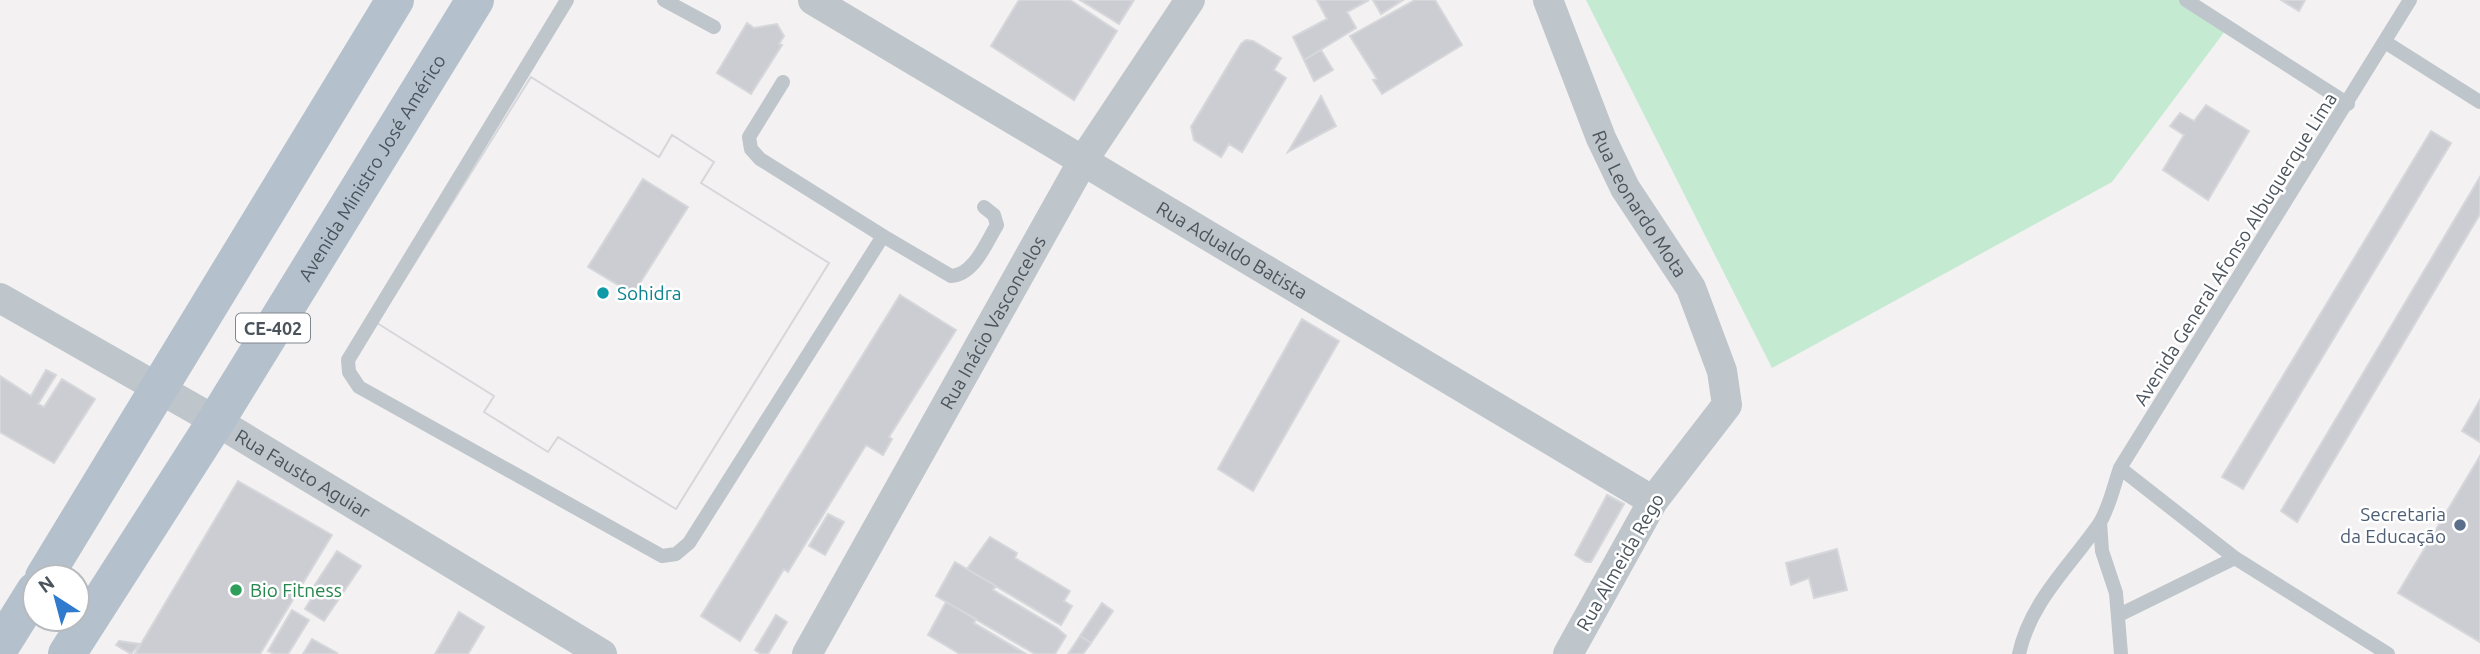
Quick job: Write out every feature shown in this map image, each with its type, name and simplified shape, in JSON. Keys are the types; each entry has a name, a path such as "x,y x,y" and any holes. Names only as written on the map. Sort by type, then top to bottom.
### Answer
{"main road":[{"name":"CE-402","path":"53,563 161,389 395,0"},
{"name":"Avenida Ministro José Américo","path":"67,654 216,421 475,0"},
{"path":"0,647 21,613"}],"street":[{"name":"Rua Adualdo Batista","path":"813,0 1084,159 1653,501"},
{"name":"Rua Inácio Vasconcelos","path":"807,654 1084,159 1190,0"},
{"name":"Rua Leonardo Mota","path":"1548,0 1601,138 1625,188 1691,288 1722,371 1727,405"},
{"name":"Rua Fausto Aguiar","path":"0,298 216,421 602,654"},
{"name":"Rua Almeida Rego","path":"1568,654 1653,501 1727,405"}],"lane":[{"path":"566,0 348,360 349,372 359,387 662,556 676,554 689,543 883,236"},
{"path":"664,0 714,27"},
{"path":"2186,0 2348,104"},
{"name":"Avenida General Afonso Albuquerque Lima","path":"2100,522 2120,468 2410,0"},
{"path":"2385,42 2480,102"},
{"path":"783,82 748,137 751,149 760,159 883,236 951,276 959,276 969,269 997,225 994,215 984,207"},
{"path":"2120,468 2235,558 2388,654"},
{"path":"2100,522 2102,551 2116,593 2121,654"},
{"path":"2019,654 2022,639 2048,591 2100,522"},
{"path":"2119,615 2235,558"}],"green space":[{"path":"1586,0 2186,0 2228,27 2112,182 1772,368"}],"building":[{"path":"1019,0 1070,0 1117,31 1074,100 991,46"},
{"path":"1080,0 1134,0 1119,24"},
{"path":"1317,0 1369,0 1347,12 1356,28 1304,60 1293,37 1327,19"},
{"path":"1373,0 1403,0 1381,14"},
{"path":"1415,0 1435,0 1462,45 1382,94 1373,80 1377,79 1350,36"},
{"path":"2281,0 2305,0 2299,11"},
{"path":"747,23 754,28 777,24 784,36 779,44 782,45 751,94 717,73"},
{"path":"1246,40 1253,41 1281,58 1274,70 1286,78 1242,152 1229,144 1221,157 1194,140 1191,127"},
{"path":"1321,50 1333,70 1314,81 1304,60"},
{"name":"Sohidra","path":"531,77 659,157 672,135 714,162 701,183 829,263 676,509 558,437 548,452 484,412 494,396 377,323","holes":["643,179 688,207 633,294 588,267"]},
{"name":"Sohidra","path":"531,77 659,157 672,135 714,162 701,183 829,263 676,509 558,437 548,452 484,412 494,396 377,323"},
{"path":"1321,96 1336,126 1288,152"},
{"path":"2206,105 2249,131 2208,200 2163,170 2184,135 2170,126 2180,113 2194,121"},
{"path":"2431,131 2451,143 2243,489 2222,477"},
{"path":"2480,177 2480,214 2297,522 2281,511"},
{"path":"900,295 956,330 889,437 892,439 883,455 866,445 788,572 784,569 740,641 701,616"},
{"path":"1302,319 1339,341 1253,491 1218,469"},
{"path":"46,370 56,375 38,404 44,407 62,379 95,399 54,463 0,432 0,376 31,396"},
{"path":"2480,400 2480,442 2462,431"},
{"name":"Secretaria da Educação","path":"2480,456 2480,642 2398,593"},
{"name":"Bio Fitness","path":"238,481 332,535 260,654 135,654"},
{"path":"1607,495 1624,504 1591,562 1586,562 1575,555"},
{"path":"828,514 844,522 825,555 809,546"},
{"path":"990,537 1017,553 1015,558 1070,591 1064,601 1072,606 1061,625 967,569"},
{"path":"1837,549 1847,590 1814,598 1809,578 1791,585 1786,563"},
{"path":"337,551 361,566 324,621 305,609 318,588 314,586"},
{"path":"955,562 996,586 993,590 1066,636 1055,654 1035,654 936,596"},
{"path":"946,602 976,619 974,623 1026,654 960,654 928,635"},
{"path":"1102,603 1113,611 1091,643 1080,636"},
{"path":"292,610 309,620 288,654 274,654 268,651"},
{"path":"459,612 484,627 468,654 435,654"},
{"path":"776,615 787,622 768,654 761,654 755,650"},
{"path":"1080,636 1091,643 1083,654 1068,654"},
{"path":"312,639 337,653 303,654"},
{"path":"119,641 140,644 131,654 116,645"}],"place":[{"name":"Sohidra","path":"603,293"},
{"name":"Secretaria da Educação","path":"2460,525"},
{"name":"Bio Fitness","path":"236,590"}]}
